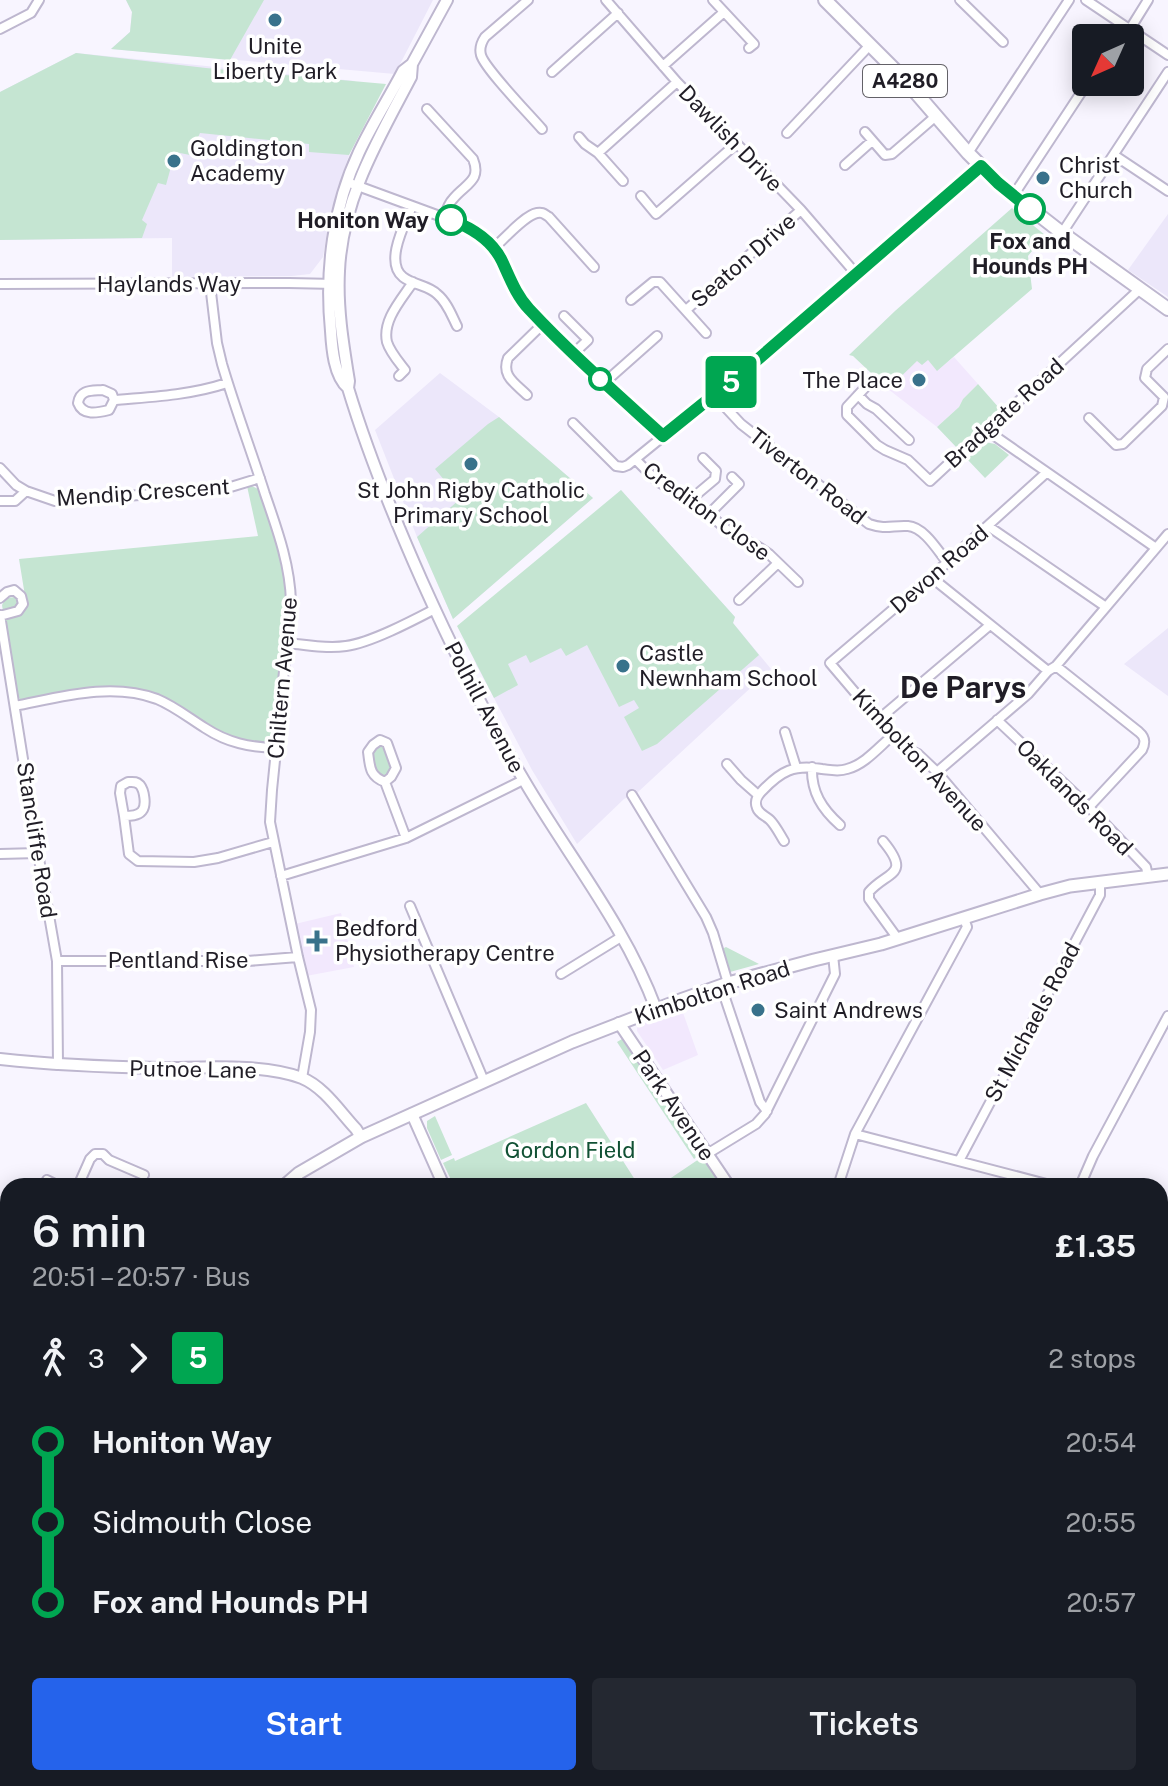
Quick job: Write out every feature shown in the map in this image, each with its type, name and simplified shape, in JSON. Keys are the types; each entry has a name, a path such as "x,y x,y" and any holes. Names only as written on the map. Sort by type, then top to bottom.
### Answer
{"main road":[{"name":"A4280","path":"825,0 905,80 968,153 1013,196 1168,309"},
{"name":"Kimbolton Road","path":"293,1178 361,1137 484,1081 619,1023 724,985 898,939 1070,886 1168,874"}],"street":[{"path":"0,29 31,13 39,0"},
{"name":"Polhill Avenue","path":"447,0 358,153 352,184 334,232 333,284 348,388 372,461 435,609 485,712 523,780 638,964 656,1009"},
{"path":"528,0 485,37 481,43 481,54 487,66 542,129"},
{"name":"Dawlish Drive","path":"606,0 677,82 801,210 857,275"},
{"path":"713,0 754,44 749,48"},
{"path":"960,0 1003,42"},
{"path":"968,153 1069,0"},
{"path":"1086,0 1121,24"},
{"path":"1130,24 1148,0"},
{"path":"663,66 724,12"},
{"path":"552,72 618,13"},
{"path":"1144,39 1168,55"},
{"path":"787,133 870,45"},
{"path":"1062,233 1168,72"},
{"path":"598,153 677,82"},
{"path":"1013,196 1079,96"},
{"path":"428,115 473,159 477,168 472,181 449,204 444,218"},
{"path":"865,132 885,155 892,154 936,116"},
{"path":"579,137 623,181"},
{"path":"845,165 872,141"},
{"path":"641,196 656,214 736,144"},
{"path":"1114,155 1168,191"},
{"path":"575,429 616,466 623,467 636,460 857,275 981,166"},
{"path":"352,184 464,225 484,237 494,248 521,300 604,383 663,436"},
{"path":"412,206 394,254 399,273 435,291 443,299 457,326"},
{"name":"Seaton Drive","path":"686,310 801,210"},
{"path":"494,248 527,218 543,213 594,267"},
{"path":"399,376 405,370 392,354 386,331 389,319 413,282"},
{"name":"Seaton Drive","path":"631,300 653,282 660,282 706,333"},
{"name":"Haylands Way","path":"0,284 333,284"},
{"name":"Chiltern Avenue","path":"210,284 217,343 227,383 288,566 291,602 288,643 270,808 273,842 311,1010 302,1078"},
{"name":"Bradgate Road","path":"909,440 858,395 847,407 847,415 877,445 908,460 930,481 989,432 1140,289"},
{"path":"564,316 588,340 574,353"},
{"path":"527,395 507,374 506,364 508,358 544,323"},
{"path":"604,383 657,336"},
{"path":"1089,418 1116,445 1123,444 1162,406 1164,397 1145,378 1147,369 1168,349"},
{"path":"858,395 873,379"},
{"path":"114,400 209,389 227,383"},
{"name":"Tiverton Road","path":"714,395 741,424 869,524 880,528 915,528 947,562"},
{"path":"1092,439 1100,430"},
{"path":"989,432 1156,548"},
{"path":"690,500 715,479 716,471 703,458"},
{"name":"Crediton Close","path":"636,460 657,481 690,500 732,534 757,546 798,582"},
{"name":"Mendip Crescent","path":"0,468 26,491 55,501 224,489 260,478"},
{"name":"Devon Road","path":"830,663 1046,473"},
{"path":"709,514 739,484 732,477"},
{"name":"Mendip Crescent","path":"0,501 15,501 26,491"},
{"path":"988,526 1106,607"},
{"path":"937,772 1056,666 1168,534"},
{"name":"Crediton Close","path":"739,600 778,563"},
{"path":"931,577 1048,671"},
{"name":"Stancliffe Road","path":"0,598 14,590 21,596 23,604 18,611 0,615 57,961 58,1065"},
{"path":"288,643 326,647 360,643 435,609"},
{"path":"879,719 990,625"},
{"name":"Kimbolton Avenue","path":"830,663 892,736 937,772 1040,894"},
{"path":"1056,666 1143,735 1145,741 1142,750 1089,807"},
{"path":"0,678 11,676"},
{"path":"15,706 118,690 159,700 230,741 251,747 276,748"},
{"name":"Oaklands Road","path":"997,720 1089,807 1146,867 1148,876"},
{"path":"785,732 796,767"},
{"path":"784,841 756,806 758,795 781,775 796,767 847,770 892,736"},
{"path":"385,782 396,768 387,743 380,740 368,752 371,773 385,782 406,838"},
{"path":"727,764 758,795"},
{"path":"812,767 815,793 824,809 840,825"},
{"path":"281,876 406,838 523,780"},
{"path":"632,795 713,933 724,985 760,1102 767,1111"},
{"path":"124,816 129,854 138,861 194,862 273,842"},
{"path":"883,841 896,860 895,869 891,876 873,887 869,899 898,939"},
{"path":"0,854 38,853"},
{"name":"St Michaels Road","path":"959,1161 1100,895 1100,882"},
{"path":"410,906 484,1081"},
{"path":"841,1178 855,1134 967,927 964,918"},
{"path":"561,974 621,937"},
{"path":"707,1154 756,1124 767,1111 835,974 833,955"},
{"name":"Pentland Rise","path":"57,961 248,961 298,957"},
{"path":"1083,1178 1168,1016"},
{"name":"Park Avenue","path":"619,1023 724,1178"},
{"name":"Putnoe Lane","path":"0,1059 58,1065 270,1071 302,1078 324,1095 361,1137"},
{"path":"412,1114 440,1178"},
{"path":"855,1134 1024,1178"},
{"path":"82,1178 95,1154 103,1154 109,1160 144,1175"}],"shaded area":[{"path":"126,0 433,0 395,74 111,49 130,32 132,12"},
{"name":"Goldington Academy","path":"76,53 355,81 349,155 330,215 323,257 310,274 172,277 172,238 0,240 0,92"},
{"path":"1168,214 1168,297 1128,270"},
{"path":"954,357 978,384 937,427 888,389 917,360 928,360 937,370"},
{"name":"St John Rigby Catholic Primary School","path":"440,373 499,417 593,498 453,619 375,430"},
{"name":"Castle Newnham School","path":"621,490 735,617 733,623 771,669 577,844 532,770 476,664"},
{"path":"1168,628 1168,696 1124,664"},
{"path":"341,913 354,967 306,976 295,924"},
{"path":"682,1010 698,1055 663,1070 637,1028"}],"green space":[{"path":"126,0 264,0 230,60 111,49 130,32 132,12"},
{"name":"Goldington Academy","path":"76,53 386,84 349,155 309,152 309,144 200,133 190,155 175,152 166,185 158,183 142,220 147,224 142,238 0,240 0,92"},
{"path":"1012,208 1045,235 1028,256 1032,289 937,371 928,360 922,365 917,361 888,389 849,355 895,311"},
{"path":"978,384 1000,409 957,448 937,427"},
{"name":"St John Rigby Catholic Primary School","path":"499,417 593,498 453,619 417,537 460,499 435,469"},
{"path":"985,442 995,444 1009,455 985,478 967,459"},
{"path":"247,486 260,490 285,563 289,597 276,739 267,745 231,738 141,691 118,687 96,688 23,702 16,695 2,605 6,598 25,596 19,559 258,536"},
{"name":"Castle Newnham School","path":"621,490 735,617 733,623 759,655 657,744 642,751 624,717 639,708 634,700 619,707 587,645 566,656 561,648 530,663 526,655 508,664 518,685 494,698 457,626"},
{"path":"382,744 392,767 388,775 381,777 374,773 371,751"},
{"path":"726,947 759,964 730,972 722,949"},
{"path":"622,1039 700,1154 694,1159 617,1042"},
{"name":"Gordon Field","path":"586,1103 634,1178 450,1178 443,1163 454,1158 455,1161"},
{"path":"435,1116 452,1155 441,1160 427,1128 427,1121"},
{"path":"702,1157 716,1178 671,1178"}],"bus line":[{"name":"5","path":"451,220 484,237 501,259 528,308 663,436 756,361 981,166 1030,209"}],"place":[{"name":"Unite Liberty Park","path":"275,20"},
{"name":"Goldington Academy","path":"174,161"},
{"name":"Christ Church","path":"1043,178"},
{"name":"Fox and Hounds PH","path":"1030,209"},
{"name":"Honiton Way","path":"451,220"},
{"name":"The Place","path":"919,380"},
{"name":"St John Rigby Catholic Primary School","path":"471,464"},
{"name":"Castle Newnham School","path":"623,666"},
{"name":"Bedford Physiotherapy Centre","path":"317,941"},
{"name":"Saint Andrews","path":"758,1010"}],"district":[{"name":"De Parys","path":"963,687"}]}
